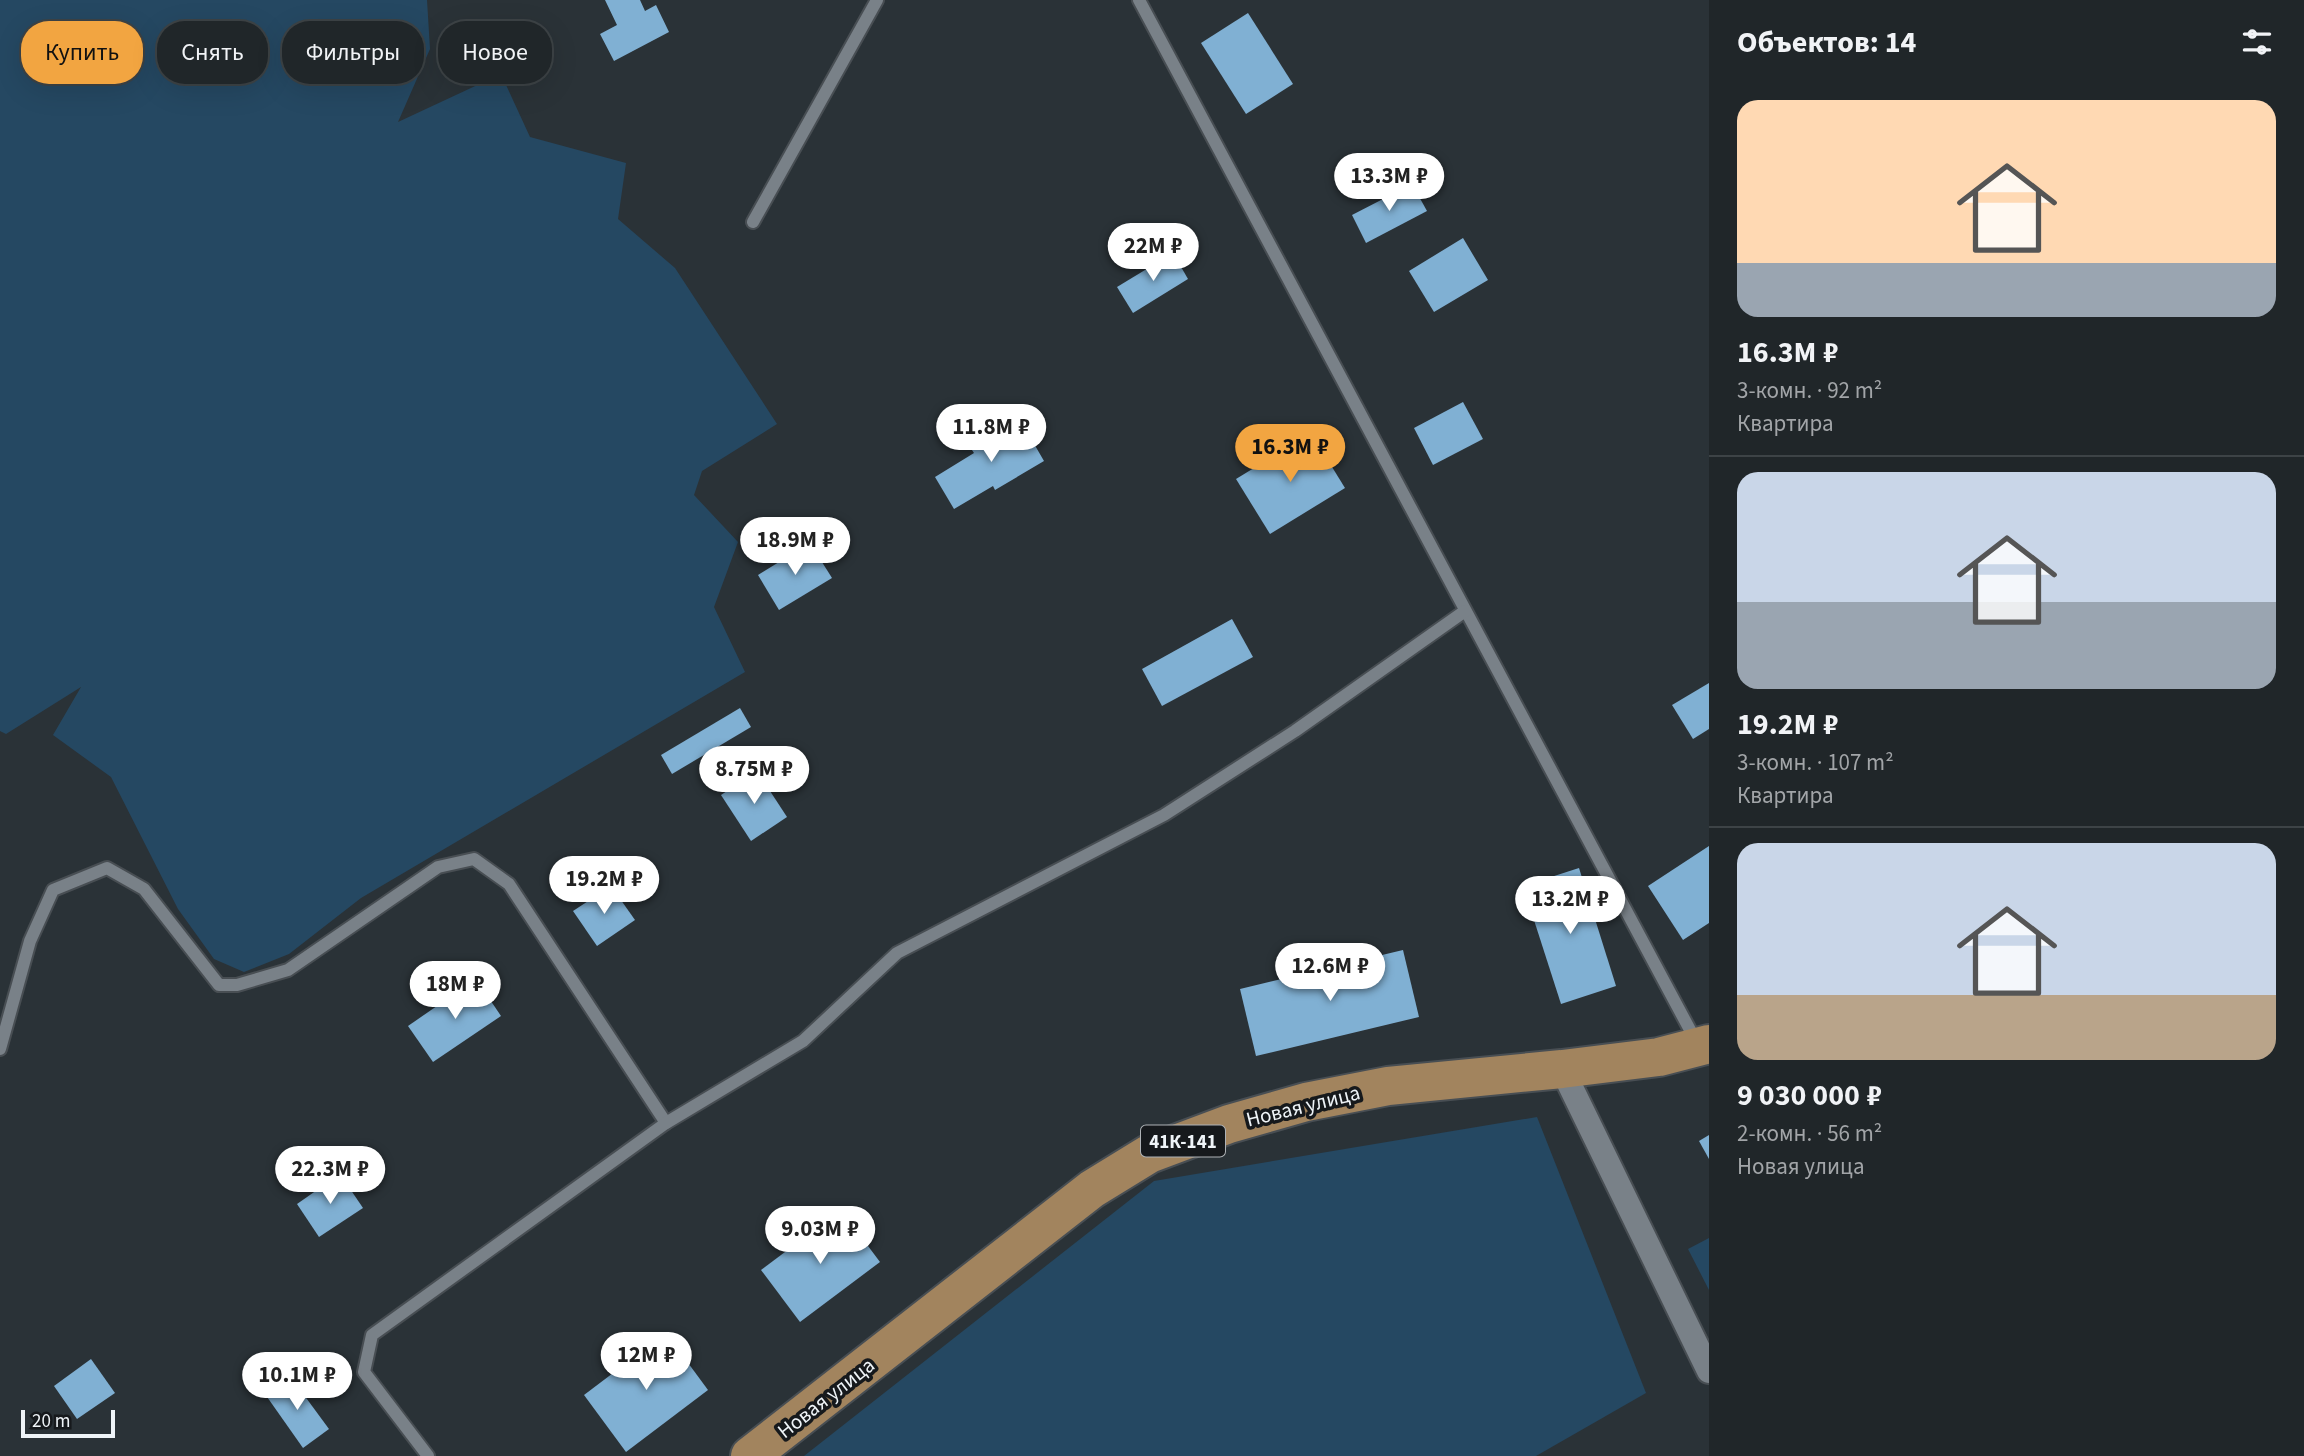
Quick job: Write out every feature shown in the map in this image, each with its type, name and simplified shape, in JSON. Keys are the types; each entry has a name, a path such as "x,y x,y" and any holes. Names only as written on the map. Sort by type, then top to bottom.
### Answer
{"main road":[{"name":"Новая улица","path":"750,1456 1093,1189 1149,1154 1229,1124 1306,1102 1388,1086 1659,1057 1704,1046"}],"street":[{"path":"1562,1069 1709,1371"}],"lane":[{"path":"753,222 877,0"},
{"path":"1139,0 1465,611 1704,1046"},
{"path":"428,1456 364,1372 372,1335 666,1123 803,1041 897,953 1164,815 1295,731 1465,611"},
{"path":"0,1049 30,941 53,890 107,868 144,889 219,985 237,985 288,970 438,867 474,859 509,884 666,1123"}],"shaded area":[{"path":"0,0 427,0 430,49 424,63 424,21 282,21 282,84 415,84 398,122 480,84 506,84 530,137 626,163 618,219 675,268 777,424 702,471 694,495 738,542 714,607 745,672 361,898 289,954 244,972 214,959 178,909 111,777 53,735 81,687 6,734 0,731"},
{"path":"1537,1117 1646,1393 1536,1456 804,1456 1154,1181"},
{"path":"1709,1238 1709,1290 1688,1249"}],"building":[{"path":"605,0 640,0 645,11 656,5 669,32 614,61 600,34 617,25"},
{"path":"1248,13 1293,84 1246,114 1201,43"},
{"path":"1412,184 1427,211 1366,243 1352,215"},
{"path":"1463,238 1488,280 1434,312 1409,271"},
{"path":"1173,253 1188,279 1133,313 1117,287"},
{"path":"1463,402 1483,439 1433,465 1414,428"},
{"path":"1019,418 1044,461 995,490 993,486 954,509 935,477 974,453 970,447"},
{"path":"1311,433 1345,488 1270,534 1236,479"},
{"path":"810,543 832,578 779,610 758,575"},
{"path":"1232,619 1253,657 1162,706 1142,669"},
{"path":"1709,683 1709,729 1693,739 1672,705"},
{"path":"740,708 751,727 672,774 661,755"},
{"path":"757,771 787,817 751,841 721,795"},
{"path":"1709,846 1709,923 1683,940 1648,886"},
{"path":"1579,868 1616,986 1561,1004 1523,886"},
{"path":"611,886 635,920 597,946 573,911"},
{"path":"1403,950 1419,1017 1256,1056 1240,989"},
{"path":"476,979 501,1016 433,1062 408,1026"},
{"path":"1709,1135 1709,1159 1699,1141"},
{"path":"340,1174 363,1208 319,1237 297,1204"},
{"path":"841,1210 880,1262 800,1322 761,1270"},
{"path":"666,1333 708,1390 626,1452 584,1395"},
{"path":"91,1359 115,1393 77,1419 54,1386"},
{"path":"290,1376 329,1429 303,1448 265,1394"}]}
